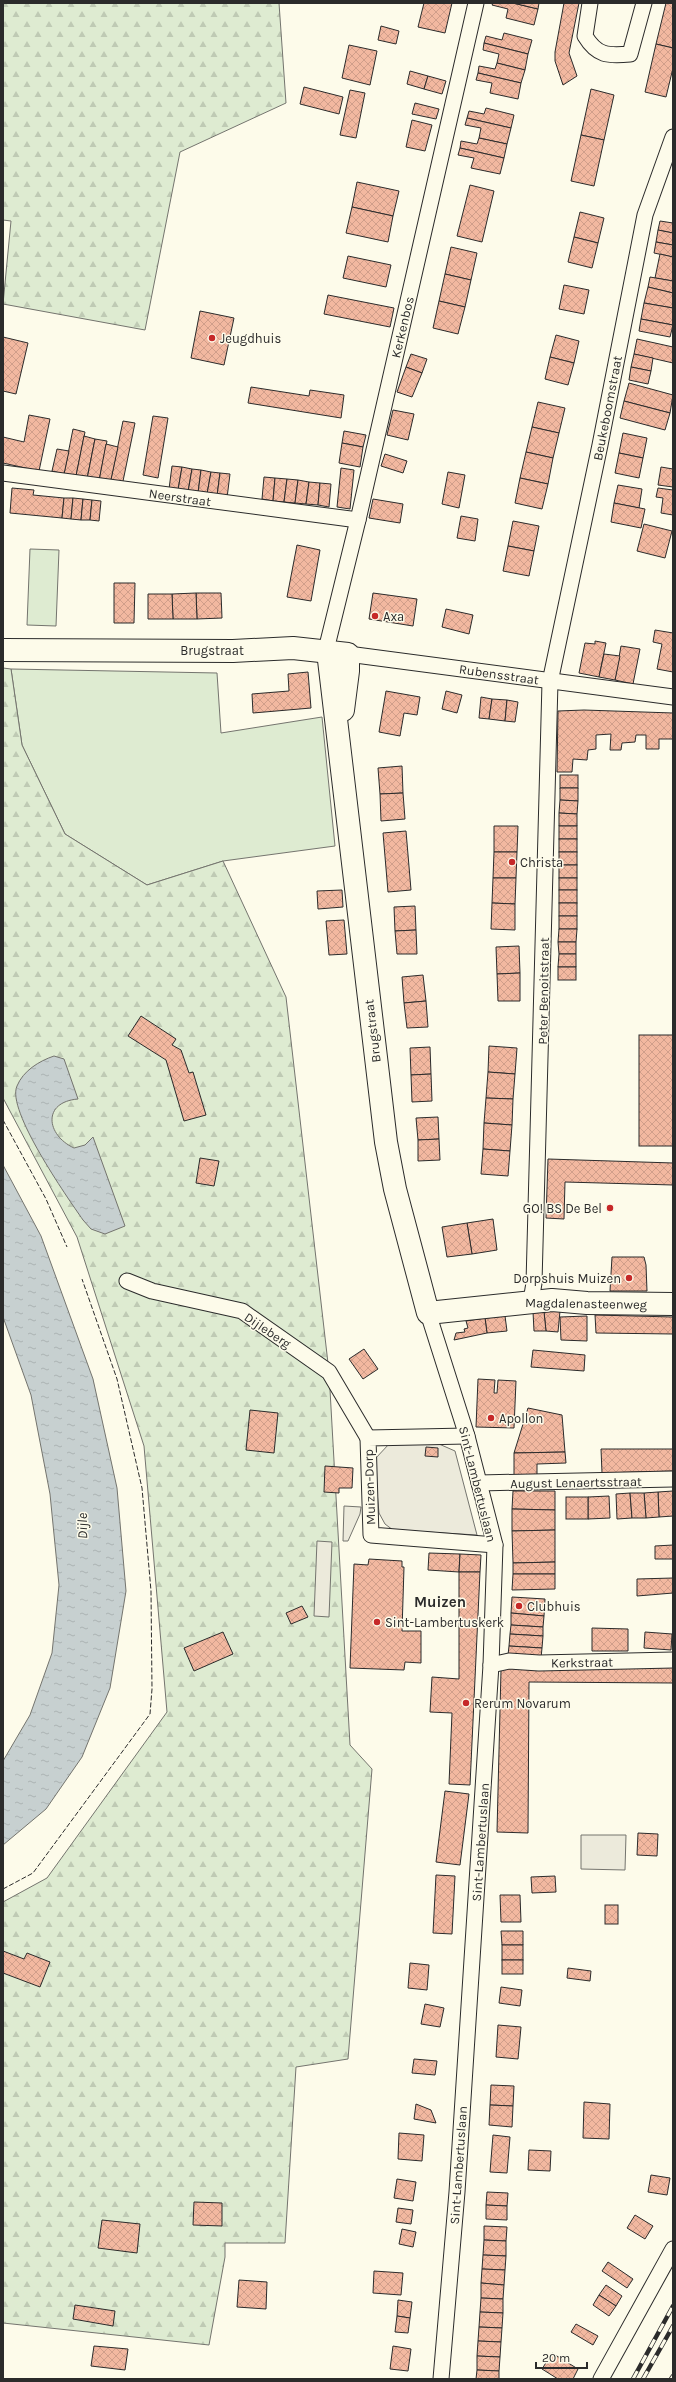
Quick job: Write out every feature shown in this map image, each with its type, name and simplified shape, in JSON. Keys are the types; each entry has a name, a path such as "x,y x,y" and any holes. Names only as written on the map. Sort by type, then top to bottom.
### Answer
{"street":[{"name":"Kerkenbos","path":"326,650 358,520 476,3"},
{"path":"590,3 585,36 592,48 610,55 630,54 644,3"},
{"name":"Beukeboomstraat","path":"550,682 600,445 645,215 673,137"},
{"name":"Neerstraat","path":"3,473 358,520"},
{"name":"Brugstraat","path":"3,650 233,651 293,648 326,650 329,660 386,1142 395,1189 428,1313"},
{"name":"Rubensstraat","path":"326,650 550,682 673,697"},
{"name":"Brugstraat","path":"339,744 348,671 348,654"},
{"name":"Peter Benoitstraat","path":"532,1301 534,1283 540,1101 550,682"},
{"name":"Dijleberg","path":"127,1281 152,1291 242,1311 329,1372 368,1438"},
{"name":"Magdalenasteenweg","path":"428,1313 532,1301 673,1304"},
{"name":"Sint-Lambertuslaan","path":"428,1313 467,1436 494,1545 491,1665 457,2192 441,2379"},
{"name":"Muizen-Dorp","path":"467,1436 368,1438 371,1535 494,1545"},
{"name":"August Lenaertsstraat","path":"479,1483 673,1479"},
{"name":"Kerkstraat","path":"491,1665 509,1661 539,1663 673,1660"},
{"path":"602,2379 673,2249"}],"green space":[{"path":"3,3 279,3 286,103 180,152 145,330 3,304 11,221 3,220"},
{"path":"30,549 59,550 56,626 27,625"},
{"path":"3,668 11,669 22,745 65,834 147,885 223,861 286,997 329,1372 350,1745 372,1769 348,2059 296,2067 285,2243 225,2243 225,2257 209,2345 3,2323 3,1902 47,1878 167,1712 144,1446 77,1237 3,1098"},
{"path":"11,669 217,673 221,733 322,717 335,846 223,861 147,885 65,834 22,745"}],"shaded area":[{"path":"390,1443 439,1444 455,1451 477,1535 393,1530 385,1524 379,1513 374,1460"},
{"path":"344,1506 361,1507 360,1514 348,1541 343,1541"},
{"path":"317,1541 332,1542 329,1617 314,1616"},
{"path":"581,1835 626,1835 625,1870 581,1869"}],"water":[{"path":"54,1056 64,1059 78,1099 66,1101 58,1106 54,1112 52,1120 53,1128 65,1142 74,1148 85,1145 93,1137 125,1226 105,1234 91,1229 83,1220 52,1174 20,1114 16,1098 17,1086 27,1071"},
{"name":"Dijle","path":"3,1165 41,1236 93,1379 117,1488 126,1591 110,1688 82,1757 46,1809 3,1845 3,1761 30,1715 52,1653 59,1585 50,1494 31,1395 3,1317"}],"building":[{"path":"424,3 452,3 445,33 418,27"},
{"path":"493,3 513,3 538,9 534,25 506,18 508,9 492,5"},
{"path":"513,3 539,3 538,9"},
{"path":"564,3 579,3 569,53 577,76 563,85 555,61 555,52"},
{"path":"666,3 673,3 673,48 656,44"},
{"path":"381,26 399,31 396,44 378,40"},
{"path":"504,33 532,40 528,54 484,43 486,36 502,40"},
{"path":"484,43 528,54 525,70 497,63 499,54 483,50"},
{"path":"656,44 673,48 673,68 666,97 645,92"},
{"path":"349,45 377,51 370,85 342,78"},
{"path":"497,63 525,70 521,83 478,73 479,66 495,69"},
{"path":"410,71 428,76 424,89 407,84"},
{"path":"478,73 521,83 518,99 490,93 492,83 476,80"},
{"path":"428,76 446,81 442,94 424,89"},
{"path":"304,87 343,97 339,114 300,104"},
{"path":"591,89 614,95 604,140 581,135"},
{"path":"350,90 365,93 356,138 340,135"},
{"path":"415,103 439,109 436,119 412,114"},
{"path":"486,108 514,115 511,128 467,118 469,111 484,114"},
{"path":"467,118 511,128 507,144 479,138 481,128 465,125"},
{"path":"412,120 432,125 425,151 406,147"},
{"path":"581,135 604,140 594,186 571,181"},
{"path":"479,138 507,144 504,158 460,148 461,141 477,144"},
{"path":"460,148 504,158 500,174 471,168 474,158 458,155"},
{"path":"357,182 399,191 393,216 352,207"},
{"path":"470,185 494,191 482,242 457,236"},
{"path":"352,207 393,216 388,242 346,233"},
{"path":"580,212 604,218 598,243 574,237"},
{"path":"660,221 673,223 673,233 658,230"},
{"path":"658,230 673,233 673,245 656,242"},
{"path":"574,237 598,243 592,268 568,262"},
{"path":"656,242 673,245 673,257 654,253"},
{"path":"451,247 477,253 471,280 445,274"},
{"path":"660,254 673,257 673,281 655,278"},
{"path":"348,256 391,265 386,287 343,278"},
{"path":"445,274 471,280 465,307 439,301"},
{"path":"650,277 673,281 673,293 648,287"},
{"path":"564,285 589,290 584,314 559,309"},
{"path":"648,287 673,293 673,308 644,303"},
{"path":"328,295 394,308 390,327 324,314"},
{"path":"439,301 465,307 458,334 433,328"},
{"path":"644,303 673,308 673,325 641,319"},
{"name":"Jeugdhuis","path":"200,311 234,318 224,365 191,358"},
{"path":"641,319 673,325 670,337 639,331"},
{"path":"556,335 579,341 574,363 550,357"},
{"path":"3,337 28,343 16,394 3,391"},
{"path":"637,339 673,347 673,363 634,354"},
{"path":"411,354 427,359 422,373 406,367"},
{"path":"634,354 653,358 651,371 631,367"},
{"path":"550,357 574,363 568,385 545,379"},
{"path":"406,367 422,373 412,397 397,392"},
{"path":"631,367 651,371 648,384 629,380"},
{"path":"629,383 673,395 670,413 624,401"},
{"path":"251,387 309,396 310,390 344,395 341,418 248,403"},
{"path":"624,401 670,413 665,430 620,418"},
{"path":"538,402 565,408 559,433 532,427"},
{"path":"393,410 414,414 408,440 387,435"},
{"path":"29,415 50,419 39,471 3,463 3,437 24,442"},
{"path":"153,416 168,418 158,478 143,475"},
{"path":"123,421 135,423 122,486 110,484"},
{"path":"532,427 559,433 553,458 526,452"},
{"path":"73,429 85,432 76,476 64,474"},
{"path":"344,431 366,435 363,447 342,443"},
{"path":"623,433 647,438 643,458 619,453"},
{"path":"84,436 95,439 87,479 76,476"},
{"path":"95,439 107,441 99,481 87,479"},
{"path":"342,443 363,447 360,467 339,463"},
{"path":"106,444 118,447 110,484 99,481"},
{"path":"57,449 69,451 64,474 52,471"},
{"path":"526,452 553,458 548,484 520,478"},
{"path":"619,453 643,458 639,478 615,473"},
{"path":"385,454 407,461 403,473 381,466"},
{"path":"172,466 182,467 178,490 169,489"},
{"path":"182,467 192,469 188,492 178,490"},
{"path":"661,467 673,469 673,487 658,485"},
{"path":"341,468 354,470 350,509 337,507"},
{"path":"192,469 201,470 198,493 188,492"},
{"path":"201,470 211,472 207,494 198,493"},
{"path":"211,472 220,473 217,496 207,494"},
{"path":"448,472 465,475 459,508 442,504"},
{"path":"220,473 230,474 227,498 217,496"},
{"path":"264,477 275,478 273,501 262,499"},
{"path":"275,478 287,479 284,502 273,501"},
{"path":"520,478 548,484 542,509 515,503"},
{"path":"287,479 298,480 295,503 284,502"},
{"path":"298,480 309,482 306,504 295,503"},
{"path":"309,482 320,483 318,505 306,504"},
{"path":"320,483 331,484 329,507 318,505"},
{"path":"618,485 642,489 639,508 614,503"},
{"path":"12,488 34,490 33,495 64,498 62,518 10,513"},
{"path":"658,488 673,490 673,515 661,513 663,498 656,497"},
{"path":"64,498 73,498 71,519 62,518"},
{"path":"73,498 83,499 81,520 71,519"},
{"path":"83,499 92,500 90,520 81,520"},
{"path":"373,499 403,504 400,523 369,518"},
{"path":"92,500 101,501 99,521 90,520"},
{"path":"614,503 645,509 641,528 611,522"},
{"path":"461,516 478,519 475,541 457,538"},
{"path":"513,521 539,526 534,551 508,546"},
{"path":"644,524 672,531 665,558 637,551"},
{"path":"297,545 320,550 311,601 287,597"},
{"path":"508,546 534,551 529,576 503,571"},
{"path":"114,583 135,583 134,623 114,623"},
{"path":"196,593 221,593 222,618 197,619"},
{"path":"196,593 197,619 173,619 172,594"},
{"path":"373,593 417,599 413,626 369,619"},
{"path":"148,594 172,594 173,619 148,619"},
{"path":"446,609 473,615 469,634 442,627"},
{"path":"655,630 673,633 673,672 657,669 662,644 653,642"},
{"path":"595,641 606,643 599,677 579,673 585,643 595,644"},
{"path":"621,646 640,649 633,684 615,680"},
{"path":"604,654 620,656 615,680 599,677"},
{"path":"308,672 311,708 253,713 252,694 289,691 288,674"},
{"path":"386,691 420,697 417,715 404,713 400,736 379,732"},
{"path":"446,691 462,695 457,713 442,709"},
{"path":"481,697 492,699 489,719 479,718"},
{"path":"492,699 507,700 505,721 489,719"},
{"path":"507,700 518,702 515,722 505,721"},
{"path":"584,710 673,713 673,739 659,739 659,749 646,749 646,735 636,735 635,742 622,743 621,750 610,750 611,734 596,735 596,749 588,750 587,760 573,759 572,772 557,772 558,711"},
{"path":"402,766 403,793 380,794 378,768"},
{"path":"560,775 578,775 578,788 560,788"},
{"path":"560,788 578,788 578,801 560,800"},
{"path":"403,793 405,819 381,821 380,794"},
{"path":"560,800 578,801 577,814 559,813"},
{"path":"559,813 577,814 577,826 559,826"},
{"path":"494,826 518,826 517,852 494,852"},
{"path":"559,826 577,826 577,839 559,839"},
{"path":"406,831 411,890 388,892 383,833"},
{"path":"559,839 577,839 577,852 559,852"},
{"path":"494,852 517,852 516,878 493,878"},
{"path":"559,852 577,852 577,865 559,865"},
{"path":"559,865 577,865 577,878 559,878"},
{"path":"493,878 516,878 515,904 492,903"},
{"path":"559,878 577,878 577,890 559,890"},
{"path":"342,890 343,907 318,909 317,891"},
{"path":"559,890 577,890 577,903 559,903"},
{"path":"492,903 515,904 515,930 491,929"},
{"path":"559,903 577,903 577,916 559,916"},
{"path":"415,906 416,930 395,931 394,907"},
{"path":"559,916 577,916 577,929 559,929"},
{"path":"344,920 347,954 329,955 326,921"},
{"path":"559,929 577,929 576,942 558,942"},
{"path":"416,930 417,954 397,954 395,931"},
{"path":"558,942 576,942 576,954 559,954"},
{"path":"519,946 520,973 497,974 496,947"},
{"path":"559,954 576,954 576,967 558,967"},
{"path":"558,967 576,967 576,980 558,980"},
{"path":"520,973 520,1001 498,1001 497,974"},
{"path":"423,975 426,1001 404,1003 402,977"},
{"path":"426,1001 428,1027 407,1028 404,1003"},
{"path":"141,1016 176,1039 172,1045 181,1050 189,1073 193,1072 206,1115 184,1121 166,1060 128,1036"},
{"path":"639,1035 673,1035 673,1146 639,1146"},
{"path":"489,1046 517,1048 515,1074 488,1072"},
{"path":"430,1047 431,1074 411,1075 410,1048"},
{"path":"488,1072 515,1074 513,1099 486,1098"},
{"path":"431,1074 432,1101 412,1102 411,1075"},
{"path":"486,1098 513,1099 512,1125 484,1123"},
{"path":"438,1117 439,1139 418,1140 416,1118"},
{"path":"484,1123 512,1125 510,1151 483,1149"},
{"path":"439,1139 440,1160 418,1161 418,1140"},
{"path":"483,1149 510,1151 508,1176 481,1174"},
{"path":"200,1158 219,1161 214,1186 196,1183"},
{"path":"548,1159 673,1163 673,1185 565,1182 564,1219 546,1218"},
{"path":"493,1219 497,1250 472,1254 467,1223"},
{"path":"467,1223 472,1254 447,1257 442,1227"},
{"name":"Dorpshuis Muizen","path":"612,1257 644,1257 646,1265 647,1291 610,1291"},
{"path":"560,1311 558,1332 546,1331 544,1312"},
{"path":"533,1312 544,1312 546,1331 534,1331"},
{"path":"595,1315 673,1317 673,1334 596,1333"},
{"path":"505,1316 507,1331 487,1333 485,1318"},
{"path":"587,1316 587,1341 561,1340 560,1317"},
{"path":"485,1318 487,1333 454,1340 456,1333 465,1332 464,1329 468,1328 466,1321"},
{"path":"364,1349 378,1369 363,1379 349,1359"},
{"path":"533,1350 585,1355 584,1371 531,1367"},
{"path":"478,1379 495,1380 494,1393 497,1393 498,1380 516,1381 514,1428 476,1427"},
{"path":"528,1408 562,1415 565,1452 514,1453"},
{"path":"250,1410 278,1413 274,1453 246,1450"},
{"path":"426,1447 438,1448 438,1457 425,1456"},
{"path":"601,1449 673,1449 673,1471 602,1473"},
{"path":"565,1452 566,1463 537,1464 537,1477 514,1476 514,1453"},
{"path":"325,1466 353,1468 352,1488 339,1488 339,1493 324,1492"},
{"path":"513,1491 555,1491 555,1510 512,1509"},
{"path":"673,1491 673,1516 659,1517 658,1492"},
{"path":"658,1492 659,1517 646,1518 644,1493"},
{"path":"630,1493 632,1518 617,1519 616,1494"},
{"path":"630,1493 644,1493 646,1518 632,1518"},
{"path":"609,1496 610,1518 588,1519 588,1497"},
{"path":"566,1497 588,1497 588,1519 566,1519"},
{"path":"512,1509 555,1510 555,1530 512,1531"},
{"path":"555,1530 555,1562 513,1563 512,1531"},
{"path":"673,1545 673,1559 655,1559 655,1546"},
{"path":"429,1553 460,1554 459,1572 428,1570"},
{"path":"460,1554 481,1555 480,1572 459,1572"},
{"name":"Sint-Lambertuskerk","path":"369,1559 402,1561 402,1567 404,1567 402,1631 421,1631 421,1663 405,1662 404,1670 350,1668 354,1564 368,1565"},
{"path":"555,1562 555,1574 513,1574 513,1563"},
{"path":"459,1572 480,1572 470,1785 449,1784 452,1713 430,1712 432,1677 459,1679"},
{"path":"513,1574 555,1574 555,1589 512,1590"},
{"path":"673,1578 673,1593 637,1596 637,1579"},
{"path":"512,1597 545,1599 544,1616 511,1613"},
{"path":"302,1606 308,1617 291,1624 286,1613"},
{"path":"511,1613 544,1616 543,1627 511,1625"},
{"path":"511,1625 543,1627 543,1636 510,1634"},
{"path":"592,1628 628,1629 628,1651 592,1651"},
{"path":"223,1632 233,1654 194,1671 184,1648"},
{"path":"645,1632 672,1634 671,1650 644,1648"},
{"path":"510,1634 543,1636 542,1648 509,1646"},
{"path":"509,1646 542,1648 541,1658 508,1655"},
{"path":"505,1664 673,1667 673,1683 529,1682 528,1833 497,1832 501,1670"},
{"path":"445,1791 469,1794 460,1865 436,1862"},
{"path":"638,1833 658,1834 657,1856 637,1855"},
{"path":"436,1875 455,1876 452,1934 433,1933"},
{"path":"555,1876 556,1892 532,1893 531,1877"},
{"path":"500,1895 520,1895 521,1922 501,1922"},
{"path":"605,1905 618,1905 618,1924 605,1924"},
{"path":"501,1931 523,1931 523,1945 502,1945"},
{"path":"502,1945 523,1945 523,1960 502,1960"},
{"path":"3,1951 24,1959 27,1953 50,1962 40,1987 3,1973"},
{"path":"502,1960 523,1960 523,1974 502,1974"},
{"path":"410,1963 429,1965 427,1990 408,1988"},
{"path":"568,1968 591,1971 590,1981 567,1978"},
{"path":"501,1987 522,1990 520,2006 499,2003"},
{"path":"425,2004 444,2008 440,2027 421,2024"},
{"path":"498,2025 521,2027 518,2059 496,2057"},
{"path":"414,2059 437,2061 435,2075 412,2073"},
{"path":"491,2085 514,2086 513,2106 490,2105"},
{"path":"584,2102 610,2104 609,2139 583,2138"},
{"path":"416,2104 431,2110 436,2123 414,2119"},
{"path":"490,2105 513,2106 512,2127 489,2125"},
{"path":"399,2133 424,2135 422,2161 398,2159"},
{"path":"493,2135 510,2137 507,2173 490,2172"},
{"path":"529,2150 551,2151 550,2171 528,2170"},
{"path":"651,2175 670,2178 667,2195 648,2192"},
{"path":"397,2179 416,2182 413,2201 394,2198"},
{"path":"487,2192 508,2193 507,2206 486,2205"},
{"path":"194,2202 222,2203 222,2226 193,2225"},
{"path":"486,2205 507,2206 507,2220 486,2219"},
{"path":"398,2208 413,2210 411,2224 396,2222"},
{"path":"635,2215 653,2226 645,2239 627,2228"},
{"path":"102,2220 140,2224 137,2253 98,2248"},
{"path":"484,2226 507,2227 506,2241 484,2240"},
{"path":"402,2229 416,2232 413,2247 399,2244"},
{"path":"484,2240 506,2241 506,2256 483,2255"},
{"path":"483,2255 506,2256 505,2270 482,2269"},
{"path":"608,2262 633,2279 627,2288 602,2271"},
{"path":"482,2269 505,2270 504,2285 481,2283"},
{"path":"374,2271 403,2273 401,2295 373,2293"},
{"path":"239,2280 267,2282 266,2309 237,2307"},
{"path":"481,2283 504,2285 503,2299 481,2298"},
{"path":"606,2285 622,2296 616,2306 599,2295"},
{"path":"599,2295 616,2306 609,2316 593,2305"},
{"path":"481,2298 503,2299 503,2313 480,2312"},
{"path":"398,2300 412,2302 410,2318 397,2316"},
{"path":"75,2305 115,2311 113,2326 73,2319"},
{"path":"480,2312 503,2313 502,2328 479,2327"},
{"path":"397,2316 410,2318 408,2333 395,2332"},
{"path":"576,2324 598,2336 593,2345 571,2332"},
{"path":"479,2327 502,2328 501,2342 478,2341"},
{"path":"478,2341 501,2342 500,2357 477,2356"},
{"path":"94,2346 128,2349 125,2370 91,2366"},
{"path":"393,2346 411,2349 408,2371 390,2369"},
{"path":"552,2353 578,2369 573,2379 558,2379 542,2369"},
{"path":"477,2356 500,2357 499,2371 477,2370"},
{"path":"477,2370 499,2371 499,2379 476,2379"}],"railway":[{"path":"633,2379 673,2306"},
{"path":"643,2379 673,2326"}],"fence":[{"path":"3,1120 46,1199 67,1247"},
{"path":"3,1889 33,1873 150,1714 152,1689 151,1591 142,1488 117,1379 82,1279"}],"place":[{"name":"Jeugdhuis","path":"212,338"},
{"name":"Axa","path":"375,616"},
{"name":"Christa","path":"512,862"},
{"name":"GO! BS De Bel","path":"610,1208"},
{"name":"Dorpshuis Muizen","path":"629,1278"},
{"name":"Apollon","path":"491,1418"},
{"name":"Clubhuis","path":"519,1606"},
{"name":"Sint-Lambertuskerk","path":"377,1622"},
{"name":"Rerum Novarum","path":"466,1703"}],"district":[{"name":"Muizen","path":"440,1602"}]}
